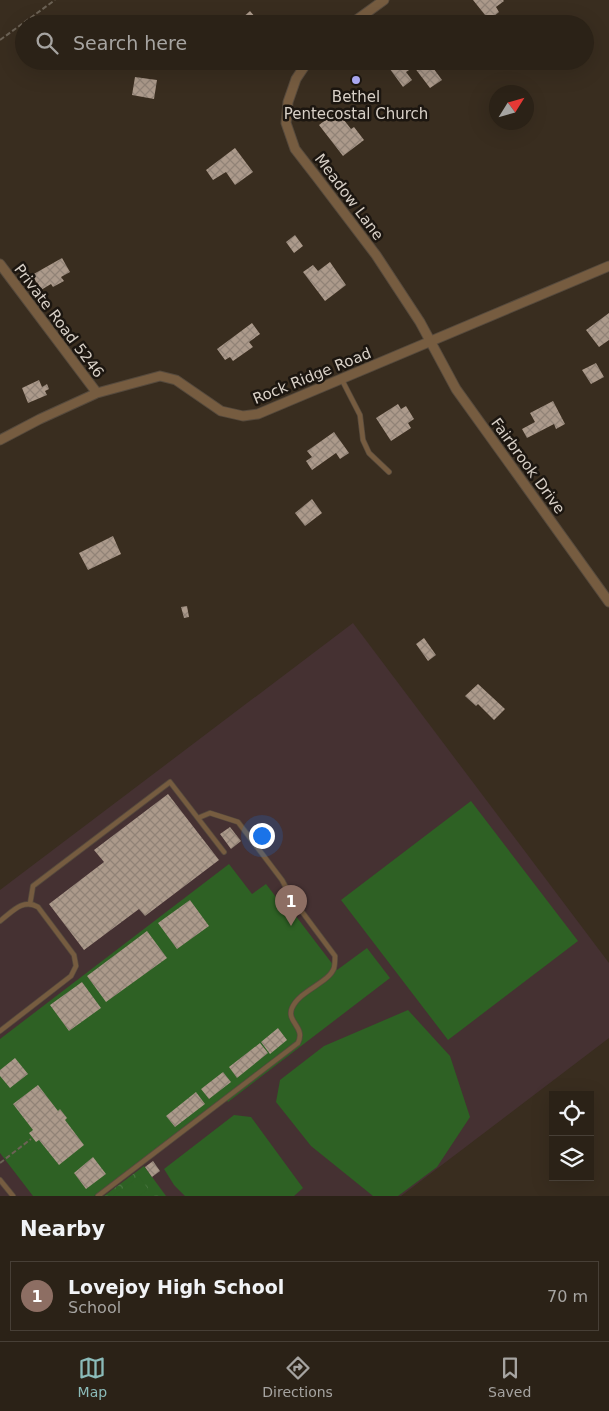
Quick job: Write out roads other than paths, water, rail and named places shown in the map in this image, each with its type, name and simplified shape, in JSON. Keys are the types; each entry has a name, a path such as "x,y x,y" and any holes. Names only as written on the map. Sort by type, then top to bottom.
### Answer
{"street":[{"path":"363,15 384,0"},
{"name":"Meadow Lane","path":"302,70 296,79 288,102 286,123 294,149 376,255 431,342"},
{"name":"Private Road 5246","path":"0,264 97,393"},
{"name":"Rock Ridge Road","path":"0,440 97,393 160,376 176,380 221,411 243,416 258,414 609,266"},
{"name":"Fairbrook Drive","path":"431,342 456,389 609,602"}],"lane":[{"path":"342,380 360,414 363,440 369,453 389,472"},
{"path":"30,904 33,886 170,782 224,852"},
{"path":"98,1196 298,1043 301,1037 300,1031 292,1019 292,1009 298,998 331,973 334,967 335,956 291,897 282,880 238,822 210,813 198,818"},
{"path":"0,921 21,905 30,904 38,907 74,955 76,966 71,976 0,1031"},
{"path":"0,1180 13,1196"}],"place":[{"name":"Bethel Pentecostal Church","path":"356,80"},
{"name":"Lovejoy High School","path":"291,926"}]}
